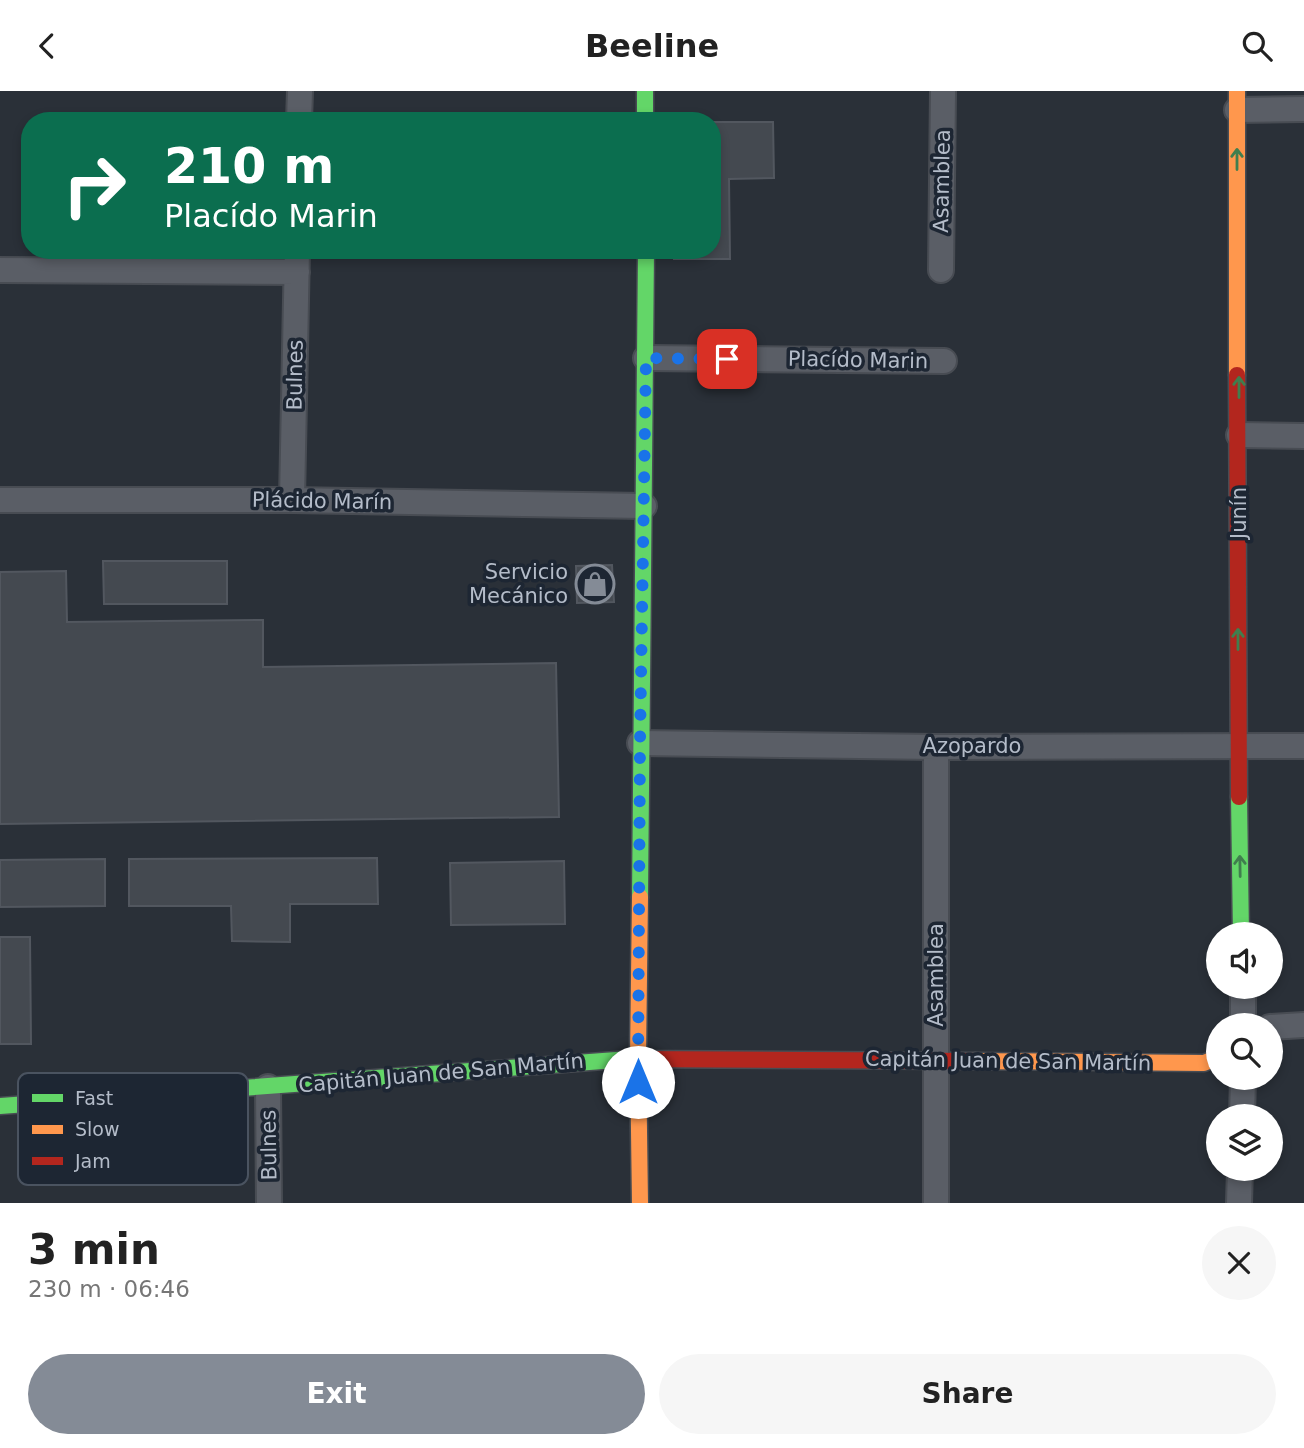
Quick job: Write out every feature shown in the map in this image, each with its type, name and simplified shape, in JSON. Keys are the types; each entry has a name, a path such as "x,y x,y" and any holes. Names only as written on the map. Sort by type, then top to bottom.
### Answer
{"street":[{"path":"299,112 300,91"},
{"path":"645,91 645,112"},
{"name":"Asamblea","path":"941,270 943,91"},
{"path":"1237,100 1304,109"},
{"name":"Junín","path":"1237,100 1241,922"},
{"path":"640,1203 640,743 646,259"},
{"path":"0,270 297,261"},
{"name":"Bulnes","path":"292,501 297,261"},
{"name":"Placído Marin","path":"646,358 944,361"},
{"path":"1239,435 1304,436"},
{"name":"Plácido Marín","path":"0,501 292,501 644,506"},
{"name":"Azopardo","path":"640,743 936,747 1304,746"},
{"name":"Asamblea","path":"936,747 936,1203"},
{"path":"1283,1026 1304,1025"},
{"name":"Capitán Juan de San Martín","path":"248,1088 638,1058 1206,1062"},
{"name":"Bulnes","path":"268,1087 270,1203"},
{"name":"Capitán Juan de San Martín","path":"0,1106 18,1105"},
{"path":"1239,1203 1240,1181"}],"building":[{"path":"721,122 773,122 774,178 729,179 730,259 721,259"},
{"path":"103,561 227,561 227,604 104,604"},
{"name":"Servicio Mecánico","path":"612,565 614,602 577,603 576,566"},
{"path":"66,571 67,622 263,620 263,667 556,663 559,817 0,824 0,572"},
{"path":"377,858 378,904 290,904 290,942 232,941 231,906 129,906 129,859"},
{"path":"105,859 105,906 0,907 0,860"},
{"path":"564,861 565,924 451,925 450,863"},
{"path":"0,937 30,937 31,1044 0,1044"}],"traffic: fast":[{"path":"645,91 645,112"},
{"path":"640,897 646,259"},
{"path":"1239,797 1241,922"},
{"path":"248,1087 630,1059"},
{"path":"0,1106 18,1105"}],"traffic: slow":[{"path":"1237,91 1237,375"},
{"path":"640,897 640,1203"},
{"path":"975,1061 1206,1062"}],"traffic: jam":[{"path":"1237,375 1239,797"},
{"path":"630,1059 975,1061"}],"place":[{"name":"Servicio Mecánico","path":"595,584"}],"route":[{"path":"638,1082 646,358 727,359"}]}
